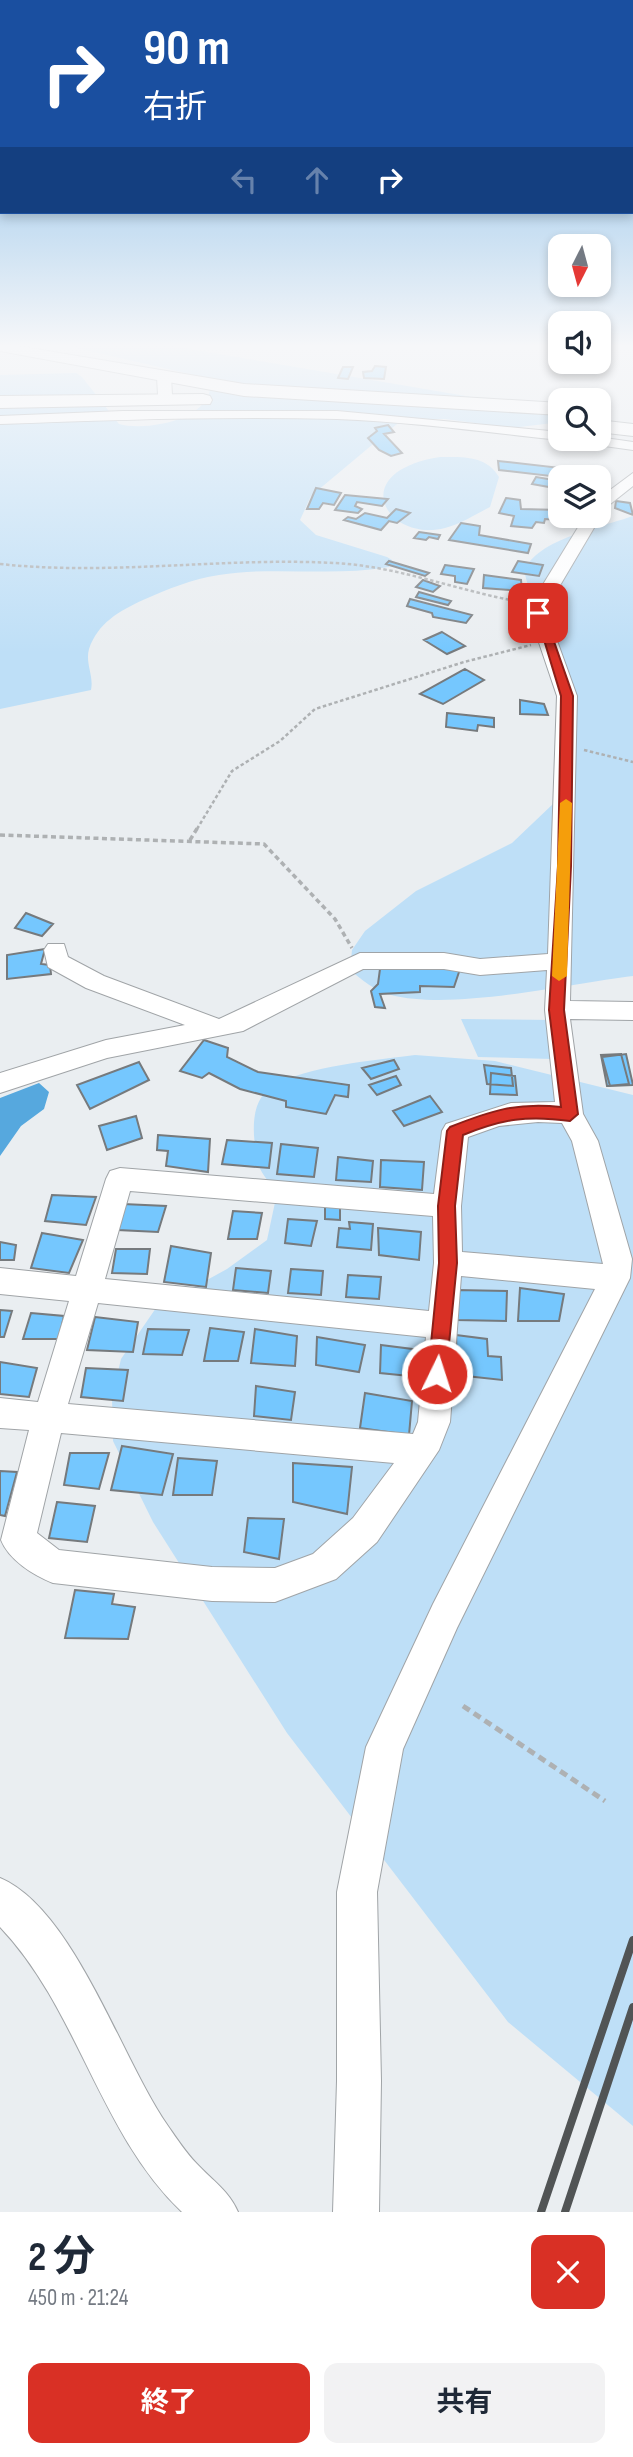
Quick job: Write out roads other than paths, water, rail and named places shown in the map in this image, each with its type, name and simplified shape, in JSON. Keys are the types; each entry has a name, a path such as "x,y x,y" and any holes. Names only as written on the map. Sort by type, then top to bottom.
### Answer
{"street":[{"path":"611,497 633,478"},
{"path":"356,2212 359,2081 356,1892 385,1747 445,1616 615,1278 618,1259 585,1141 570,1114 557,1010 561,960 567,696 538,613 540,604 586,528"},
{"path":"56,950 56,961 95,982 213,1027"},
{"path":"0,1083 106,1049 234,1025 279,999 360,961 444,961 480,967 512,967 561,960"},
{"path":"557,1010 633,1011"},
{"path":"447,1206 120,1179 48,1419 18,1539 53,1566 212,1584 275,1585 324,1567 365,1530 423,1450 433,1422 440,1325 448,1263 447,1206 456,1131 498,1114 536,1110 570,1114"},
{"path":"448,1263 615,1278"},
{"path":"0,1281 440,1325"},
{"path":"0,1413 423,1450"},
{"path":"0,1898 27,1921 74,1992 124,2098 189,2192 215,2212"}],"water":[{"path":"39,1083 49,1092 44,1109 21,1126 0,1156 0,1098"}],"railway":[{"path":"541,2212 633,1940"},
{"path":"565,2212 633,2007"}]}
